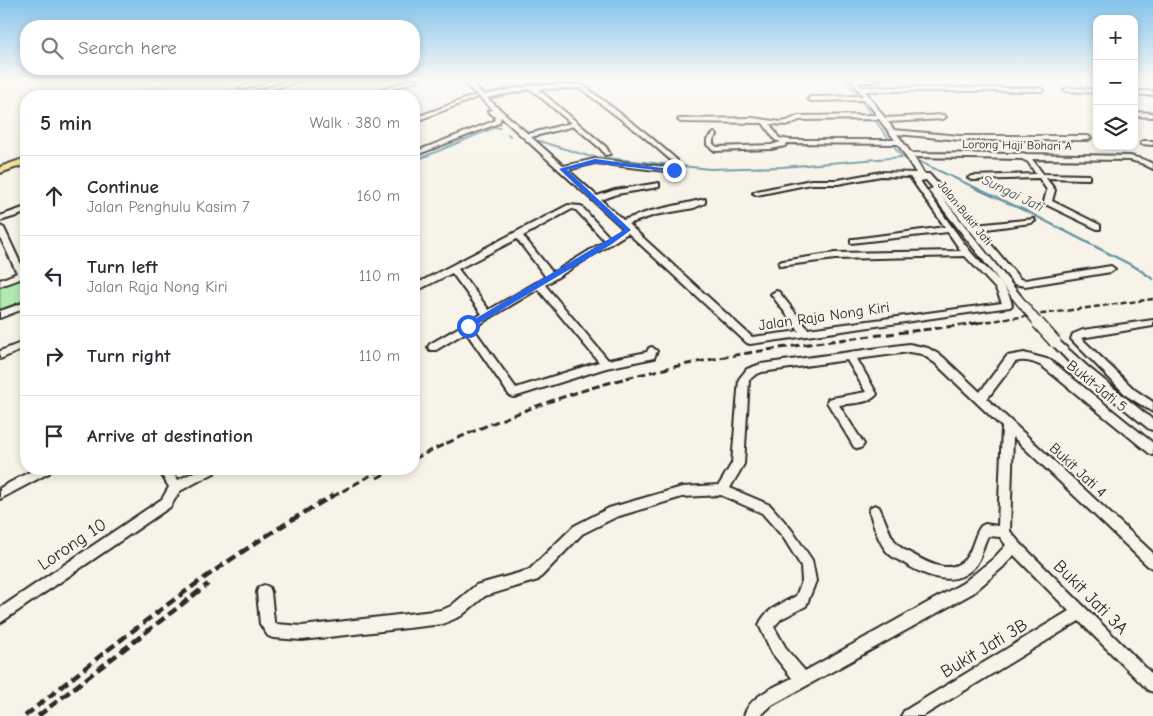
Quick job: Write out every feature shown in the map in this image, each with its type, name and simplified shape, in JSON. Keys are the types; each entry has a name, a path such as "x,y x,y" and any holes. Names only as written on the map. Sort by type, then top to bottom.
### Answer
{"main road":[{"path":"0,171 20,165"}],"street":[{"path":"420,118 433,113"},
{"path":"420,152 497,122 497,116 495,113"},
{"name":"Jalan Raja Nong Kiri","path":"499,113 527,136 624,227 717,309 750,342 1007,305 1006,299 999,288 967,252 949,228 916,174"},
{"path":"563,113 604,148 607,154"},
{"path":"617,113 675,161"},
{"name":"Jalan Bukit Jati","path":"876,113 892,132 893,142 911,158 916,174 1055,342 1084,370 1153,426"},
{"path":"1138,114 1153,114"},
{"path":"680,120 781,124 789,123 798,118 882,119 943,117"},
{"path":"765,122 777,139 785,141 893,142"},
{"path":"527,136 575,124"},
{"path":"892,132 960,138 1088,138"},
{"path":"714,135 710,140 710,145 715,149 772,147 783,145 785,141"},
{"path":"1143,143 1153,143"},
{"path":"1022,155 1030,161 1039,176 1051,190 1048,202 1097,227"},
{"name":"Lorong Haji Bohari A","path":"911,158 1022,155 1130,158 1143,161 1153,167"},
{"path":"562,169 595,161 674,170"},
{"path":"758,193 811,182 838,182 882,174 916,174 928,178 973,228 1017,282 1025,283 1111,269"},
{"path":"972,178 1086,177"},
{"path":"594,199 615,192 656,185"},
{"path":"433,347 610,242 624,227 654,213 702,202"},
{"path":"420,286 572,207 578,208 610,242"},
{"path":"0,219 20,212"},
{"path":"973,228 1031,221"},
{"path":"0,228 20,266"},
{"path":"854,241 949,228"},
{"path":"517,234 551,276"},
{"path":"783,264 835,256 967,252"},
{"path":"453,268 487,315"},
{"path":"0,283 20,276"},
{"path":"539,284 606,364"},
{"path":"776,294 806,333"},
{"path":"0,315 20,307"},
{"path":"1153,323 1084,333 1076,336 1076,339 1131,393 1141,398 1153,408"},
{"path":"468,326 514,393 606,364 650,355 652,351"},
{"path":"0,355 20,347"},
{"name":"Bukit Jati 4","path":"722,490 738,464 744,379 750,372 761,368 909,348 925,352 940,360 1153,562"},
{"path":"850,356 872,394 832,402 858,444"},
{"name":"Bukit Jati 5","path":"981,399 1011,359 1024,356 1046,363 1153,450"},
{"path":"1141,398 1153,396"},
{"path":"875,511 887,540 894,550 933,573 951,573 966,566 975,556 981,534 984,530 1004,532 1008,426"},
{"path":"0,494 34,475"},
{"path":"168,475 176,487 199,475"},
{"name":"Lorong 10","path":"0,616 166,503 176,487"},
{"path":"264,592 267,624 273,631 302,634 443,617 456,611 481,590 533,575 578,530 613,512 682,492 722,490 766,509 786,533 807,564 809,581 801,601 776,614 766,625 776,650 804,680"},
{"name":"Bukit Jati 3A","path":"1004,532 1014,546 1153,685"},
{"path":"752,716 753,712 767,700 968,588 998,563 1014,546"},
{"name":"Bukit Jati 3B","path":"909,716 1079,612"}],"green space":[{"path":"20,276 20,302 0,310 0,284"}],"waterway":[{"name":"Sungai Jati","path":"870,113 873,117"},
{"name":"Sungai Jati","path":"874,119 902,157"},
{"path":"420,159 496,127 500,128"},
{"path":"539,141 588,156 710,169 782,167 902,157"},
{"name":"Sungai Jati","path":"902,157 920,162 976,188"},
{"name":"Sungai Jati","path":"973,187 1026,211 1137,268 1153,279"}],"railway":[{"path":"969,324 1153,299"},
{"path":"420,456 510,416 576,393 644,374 753,352 978,323"},
{"path":"332,497 371,475"},
{"path":"377,478 383,475"},
{"path":"25,716 175,599 253,545 334,495"},
{"path":"38,716 208,584"}],"route":[{"path":"468,326 551,276 573,265 628,230 562,169 584,162 595,161 674,170"}]}
